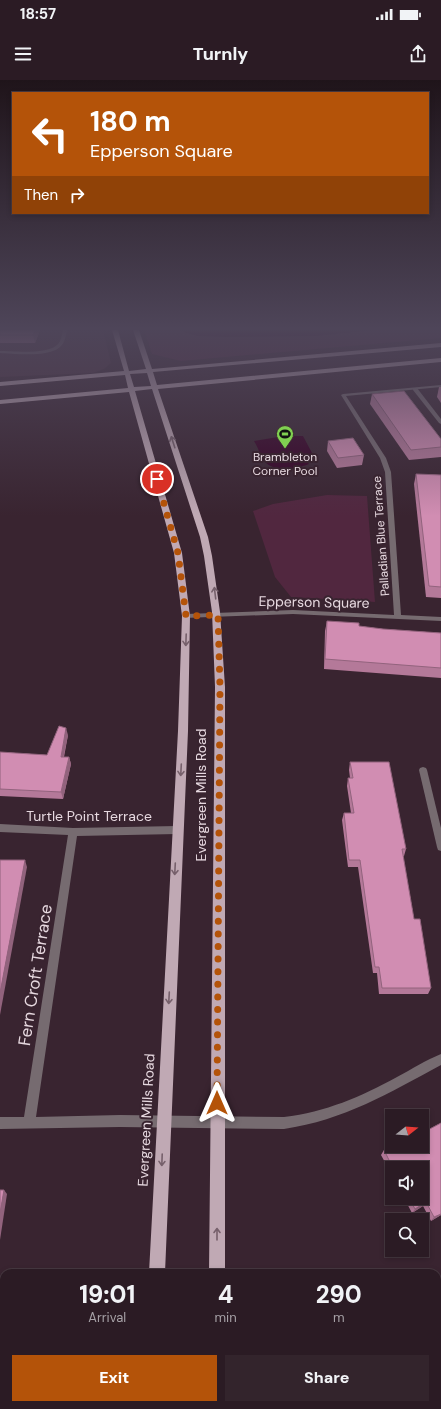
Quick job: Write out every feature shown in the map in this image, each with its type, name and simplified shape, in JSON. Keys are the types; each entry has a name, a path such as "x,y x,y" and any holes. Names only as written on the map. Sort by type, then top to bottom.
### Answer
{"main road":[{"path":"0,402 108,392"},
{"name":"Evergreen Mills Road","path":"131,392 178,553 186,616 183,732 177,830 157,1269"},
{"name":"Evergreen Mills Road","path":"156,392 204,536 212,570 218,615 220,687 217,1269"}],"street":[{"name":"Palladian Blue Terrace","path":"379,392 343,395 383,458 388,472 398,616"},
{"path":"417,392 441,422"},
{"name":"Epperson Square","path":"186,616 293,612 441,619"},
{"path":"423,770 441,847"},
{"name":"Turtle Point Terrace","path":"0,828 73,832 177,830"},
{"name":"Fern Croft Terrace","path":"28,1123 73,832"},
{"path":"0,1123 284,1123 307,1121 339,1111 441,1059"}],"shaded area":[{"name":"Brambleton Corner Pool","path":"284,436 303,436 312,453 317,456 313,458 301,455 284,457 284,459 305,459 309,464 287,469 276,468 266,463 254,441"},
{"path":"327,495 367,496 375,602 291,597 275,577 253,511 273,504"}],"building":[{"path":"405,392 441,439 441,447 411,450 372,394"},
{"path":"353,438 364,455 338,458 328,441"},
{"path":"416,474 441,475 441,587 429,586"},
{"path":"327,621 359,623 359,626 383,629 441,633 441,668 325,659"},
{"path":"59,726 66,728 61,757 69,757 61,792 0,789 0,752 47,755"},
{"path":"350,762 389,762 406,849 402,849 414,919 420,919 431,988 382,988 379,967 375,967 360,860 349,860 344,813 354,813 348,778 353,778"},
{"path":"0,860 25,860 0,993"},
{"path":"441,1123 441,1214 434,1217 428,1205 429,1205 429,1161 390,1161 386,1153 429,1153 429,1129"},
{"path":"0,1190 4,1190 0,1213"},
{"path":"413,1205 421,1205 415,1209"}],"place":[{"name":"Brambleton Corner Pool","path":"285,449"}],"route":[{"path":"157,479 178,553 183,582 186,616 218,615 220,687 217,1103"}]}
